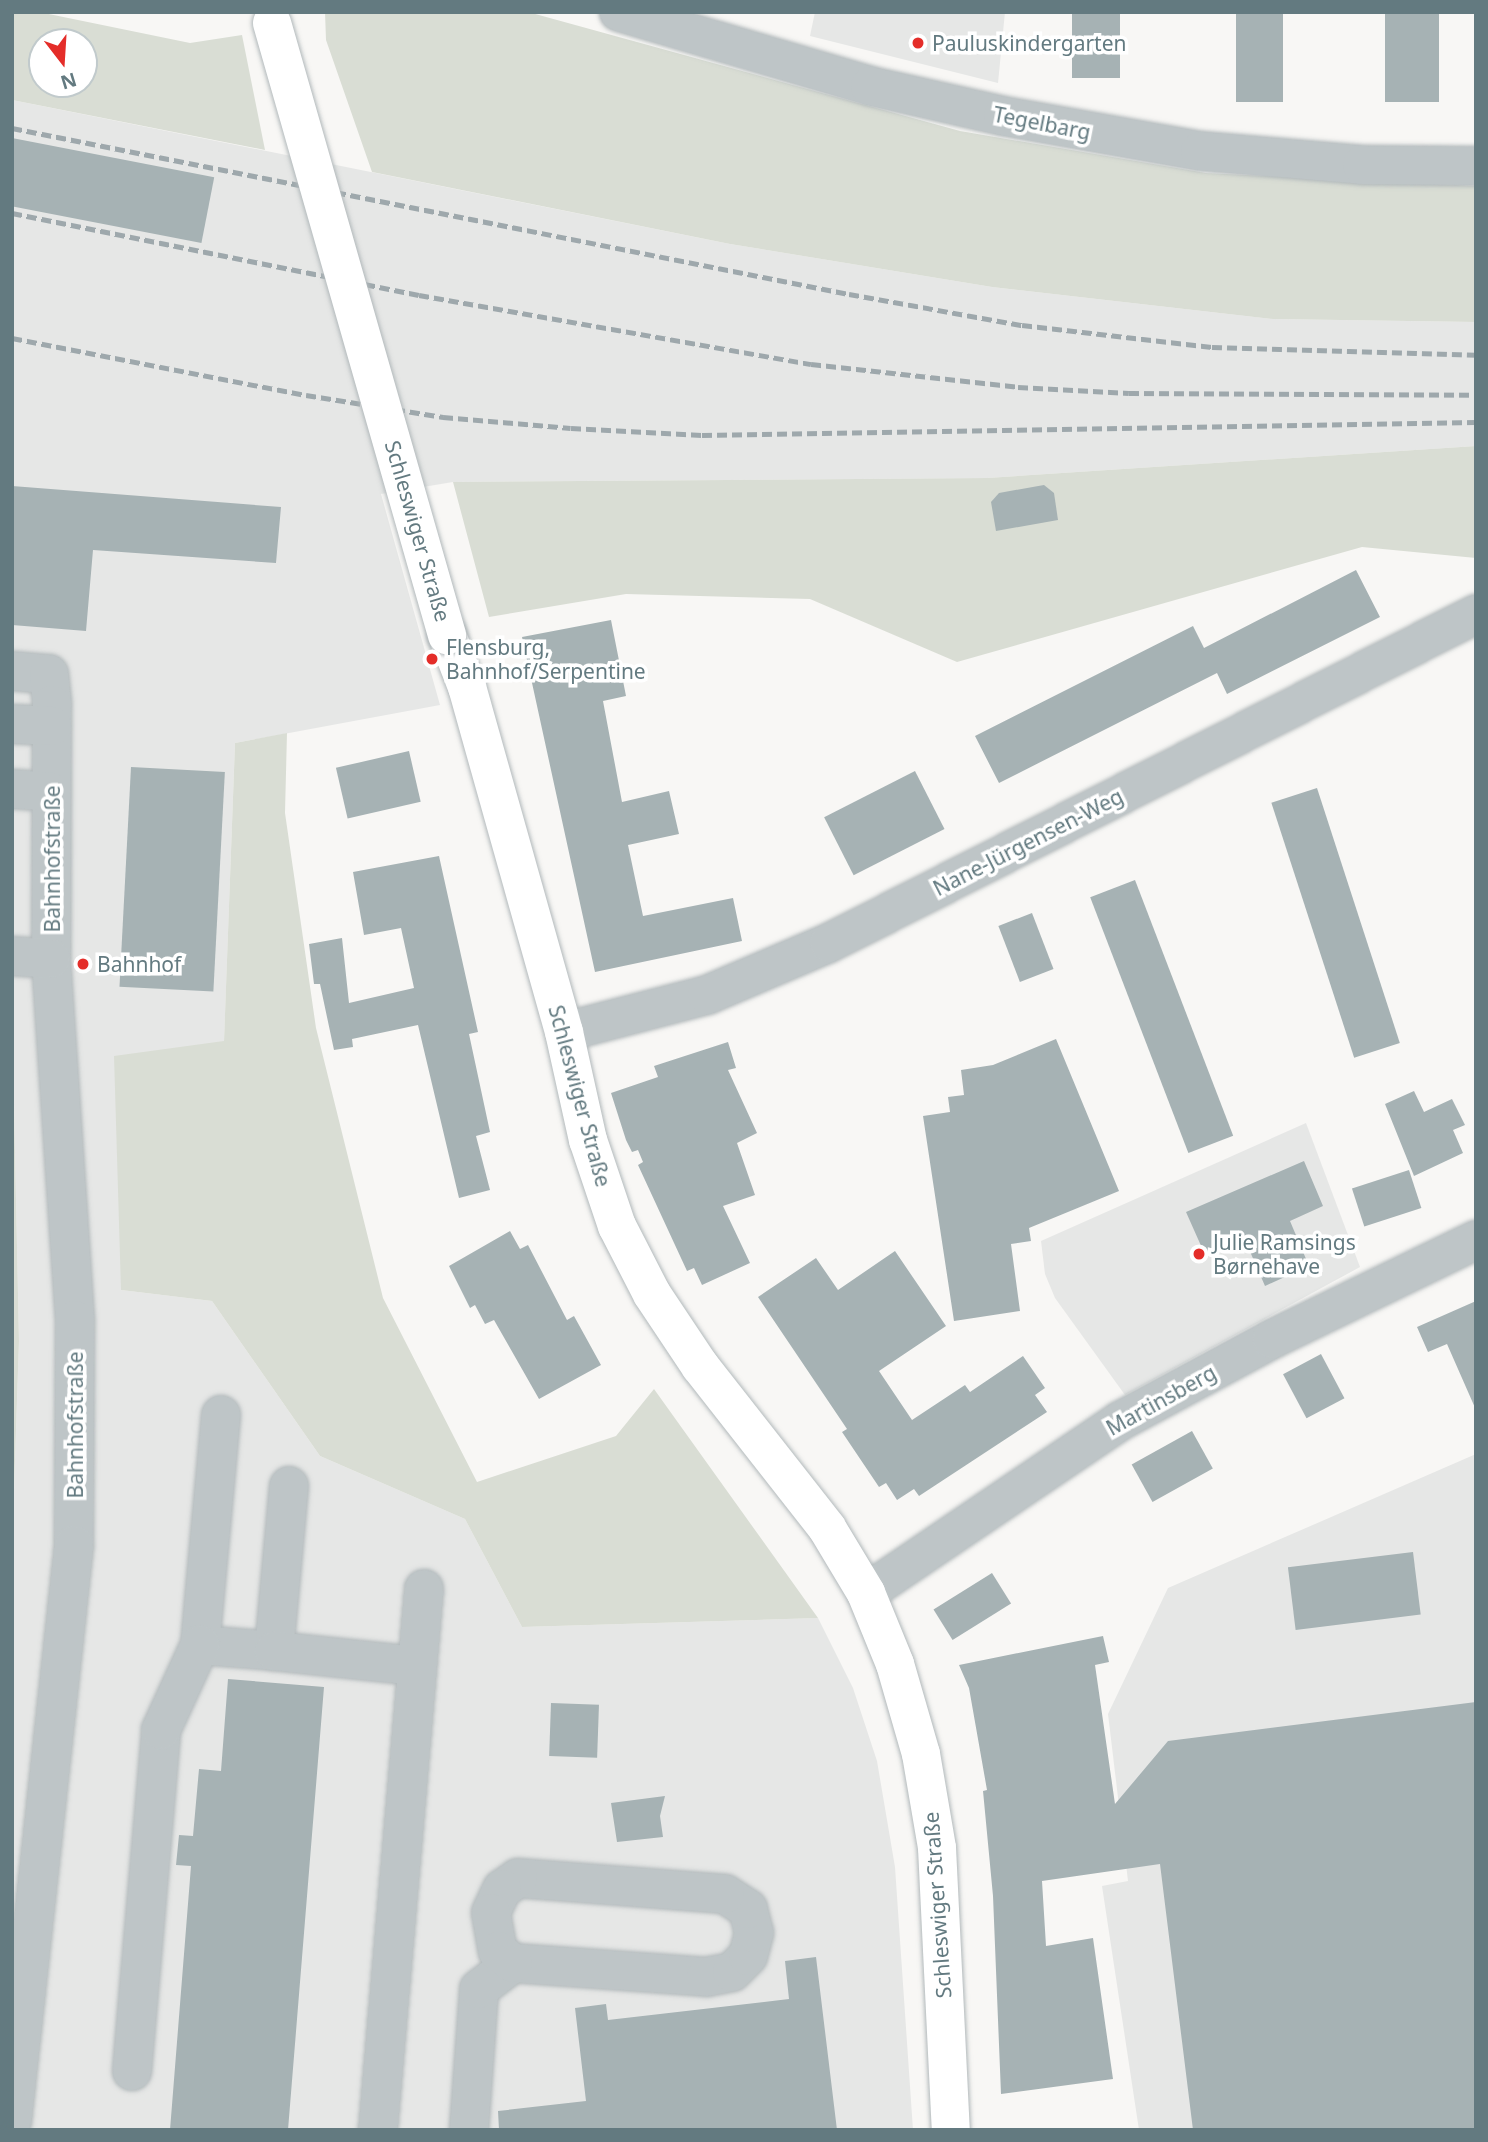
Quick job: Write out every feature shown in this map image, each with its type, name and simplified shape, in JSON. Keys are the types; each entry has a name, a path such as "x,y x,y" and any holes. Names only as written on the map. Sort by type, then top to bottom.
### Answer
{"main road":[{"name":"Schleswiger Straße","path":"271,17 447,635 467,687 564,1032 592,1152 617,1226 652,1294 700,1366 820,1518 866,1593 895,1664 921,1754 937,1848 951,2130"}],"street":[{"name":"Tegelbarg","path":"619,12 870,86 1003,116 1213,153 1362,165 1476,166"},
{"name":"Nane-Jürgensen-Weg","path":"564,1032 707,995 829,943 1476,614"},
{"name":"Bahnhofstraße","path":"12,2121 74,1545 75,1320 51,959 52,726 30,672"},
{"path":"12,724 52,726"},
{"path":"12,789 51,792"},
{"path":"12,956 51,959"},
{"name":"Martinsberg","path":"866,1593 1120,1421 1272,1339 1476,1240"},
{"path":"132,2071 161,1730 200,1645 221,1415"},
{"path":"274,1651 289,1486"},
{"path":"377,2130 424,1589"},
{"path":"200,1645 417,1666"},
{"path":"469,2130 480,1989 513,1964 706,1977 732,1972 748,1956 754,1933 748,1909 725,1894 518,1878 502,1889 491,1913 498,1951 513,1964"}],"shaded area":[{"path":"12,12 39,12 190,43 242,35 265,150 12,100"},
{"path":"325,12 528,12 960,131 1206,173 1476,186 1476,322 1273,319 992,287 730,244 372,172 326,40"},
{"name":"Pauluskindergarten","path":"815,12 1005,12 998,83 810,36"},
{"path":"12,100 730,244 992,287 1273,319 1476,322 1476,446 987,478 453,482 381,494 440,705 235,743 224,1042 121,1290 212,1301 320,1456 465,1519 522,1627 818,1618 853,1688 877,1761 895,1867 913,2130 12,2130 12,1550 19,1341 12,1008"},
{"path":"1476,446 1476,558 1362,547 957,662 810,599 626,594 489,617 453,482 987,478"},
{"path":"287,733 285,813 316,1028 383,1298 477,1482 616,1436 654,1389 818,1618 522,1627 465,1519 320,1456 212,1301 121,1290 114,1056 224,1041 235,743"},
{"path":"12,1008 19,1341 12,1550"},
{"name":"Julie Ramsings Børnehave","path":"1306,1123 1360,1267 1125,1395 1055,1298 1045,1274 1041,1241"},
{"path":"1476,1454 1476,2130 1139,2130 1102,1886 1128,1881 1108,1714 1168,1588"}],"building":[{"path":"1072,12 1120,12 1120,78 1072,78"},
{"path":"1236,12 1283,12 1283,102 1236,102"},
{"path":"1385,12 1439,12 1439,102 1385,102"},
{"path":"12,138 214,177 201,243 12,206"},
{"path":"1044,485 1054,493 1058,520 996,531 991,502 999,493"},
{"path":"12,486 281,507 276,563 93,550 86,631 12,625"},
{"path":"1356,570 1380,617 1227,694 1217,673 999,783 975,736 1193,626 1204,648"},
{"path":"611,620 626,696 603,701 622,802 669,791 679,834 628,845 643,916 733,898 742,941 595,972 522,637"},
{"path":"409,751 421,802 348,819 336,768"},
{"path":"131,767 225,772 213,992 119,987"},
{"path":"915,771 945,829 854,875 824,817"},
{"path":"1317,788 1400,1043 1354,1058 1271,803"},
{"path":"439,856 478,1032 469,1034 490,1132 476,1136 490,1190 459,1198 418,1025 352,1039 353,1047 334,1050 320,984 314,984 309,944 342,938 349,1003 414,988 401,928 364,935 353,872"},
{"path":"1135,880 1233,1136 1188,1153 1090,897"},
{"path":"1032,913 1054,969 1020,982 998,926"},
{"path":"1056,1039 1119,1191 1029,1228 1031,1241 1011,1244 1020,1311 954,1321 923,1116 950,1112 948,1097 964,1095 961,1070 993,1065"},
{"path":"728,1042 736,1068 728,1070 757,1133 737,1143 755,1195 723,1206 750,1263 702,1285 694,1268 687,1271 638,1165 643,1162 638,1150 632,1152 626,1140 611,1093 658,1077 654,1066"},
{"path":"1414,1091 1424,1112 1452,1099 1465,1125 1453,1130 1463,1153 1414,1176 1385,1104"},
{"path":"1304,1161 1323,1206 1290,1221 1309,1266 1265,1286 1245,1240 1206,1257 1186,1212"},
{"path":"1409,1170 1421,1208 1364,1227 1352,1189"},
{"path":"510,1231 520,1249 528,1245 567,1320 574,1316 601,1365 539,1399 494,1320 485,1324 475,1305 470,1308 449,1266"},
{"path":"895,1251 946,1326 879,1371 912,1420 965,1385 970,1392 1023,1356 1045,1388 1035,1395 1047,1412 919,1496 914,1489 897,1500 886,1483 879,1487 842,1432 847,1429 758,1297 816,1258 838,1290"},
{"path":"1476,1301 1476,1410 1447,1344 1428,1352 1417,1327"},
{"path":"1321,1354 1344,1398 1307,1418 1283,1374"},
{"path":"1192,1431 1213,1469 1152,1502 1132,1464"},
{"path":"1413,1552 1421,1615 1296,1630 1288,1567"},
{"path":"992,1573 1011,1604 953,1640 933,1610"},
{"path":"1103,1636 1109,1662 1095,1665 1115,1804 1168,1741 1476,1702 1476,2130 1193,2130 1160,1864 1042,1881 1046,1946 1093,1938 1113,2079 1001,2094 993,1896 983,1791 987,1790 969,1688 959,1665"},
{"path":"228,1679 324,1687 288,2130 170,2130 191,1866 176,1865 179,1835 193,1836 199,1769 221,1771"},
{"path":"551,1703 599,1705 597,1758 549,1756"},
{"path":"665,1796 660,1816 663,1837 617,1842 611,1803"},
{"path":"816,1957 837,2130 499,2130 498,2111 586,2101 575,2008 606,2004 608,2020 789,1999 785,1961"}],"railway":[{"path":"12,128 849,294 1022,325 1212,347 1476,355"},
{"path":"12,213 419,295 811,364 1018,387 1129,393 1476,395"},
{"path":"12,338 306,395 443,417 571,428 702,435 1476,422"}],"place":[{"name":"Pauluskindergarten","path":"918,43"},
{"name":"Flensburg, Bahnhof/Serpentine","path":"432,659"},
{"name":"Bahnhof","path":"83,964"},
{"name":"Julie Ramsings Børnehave","path":"1199,1254"}]}
